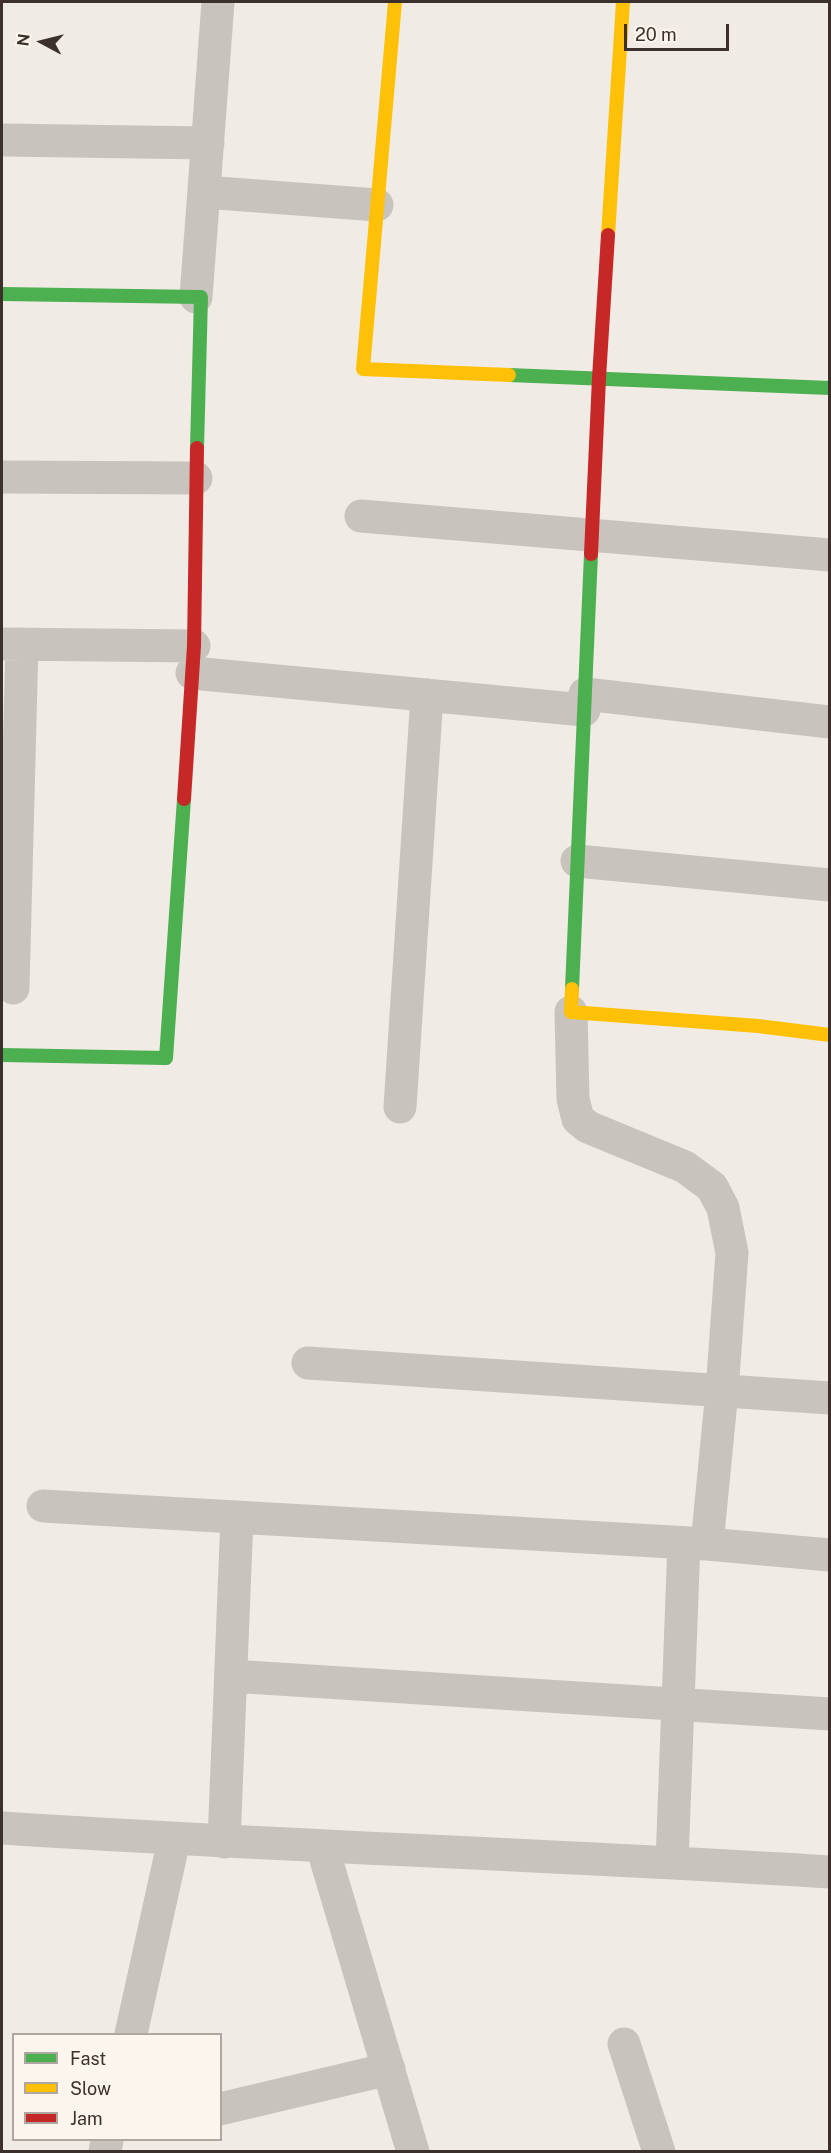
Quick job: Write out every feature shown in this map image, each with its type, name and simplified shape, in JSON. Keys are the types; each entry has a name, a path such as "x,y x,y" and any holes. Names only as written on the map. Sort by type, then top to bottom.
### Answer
{"street":[{"path":"196,297 218,2"},
{"path":"395,2 363,369 830,388"},
{"path":"623,2 591,536 571,1012 573,1099 578,1119 588,1127 685,1167 712,1187 723,1208 732,1253 722,1391 696,1543 678,1704 672,1862"},
{"path":"2,140 208,143"},
{"path":"204,192 377,205"},
{"path":"2,294 201,297 193,659 166,1058 2,1055"},
{"path":"2,477 196,478"},
{"path":"361,516 830,555"},
{"path":"13,988 10,775 12,644 193,659 427,695 584,702 830,722"},
{"path":"400,1107 427,695"},
{"path":"578,861 830,885"},
{"path":"571,1012 758,1026 830,1035"},
{"path":"308,1363 830,1398"},
{"path":"43,1506 696,1543 830,1555"},
{"path":"224,1842 237,1517"},
{"path":"231,1677 830,1714"},
{"path":"2,1828 224,1842 672,1862 830,1872"},
{"path":"131,2033 174,1839"},
{"path":"322,1846 413,2151"},
{"path":"624,2044 659,2151"},
{"path":"222,2109 389,2069"}],"traffic: fast":[{"path":"2,294 201,297 197,448"},
{"path":"509,375 830,388"},
{"path":"572,989 591,554"},
{"path":"2,1055 166,1058 184,799"}],"traffic: slow":[{"path":"395,2 363,369 509,375"},
{"path":"608,235 623,2"},
{"path":"572,989 571,1012 758,1026 830,1035"}],"traffic: jam":[{"path":"591,554 608,235"},
{"path":"184,799 194,646 197,448"}]}
